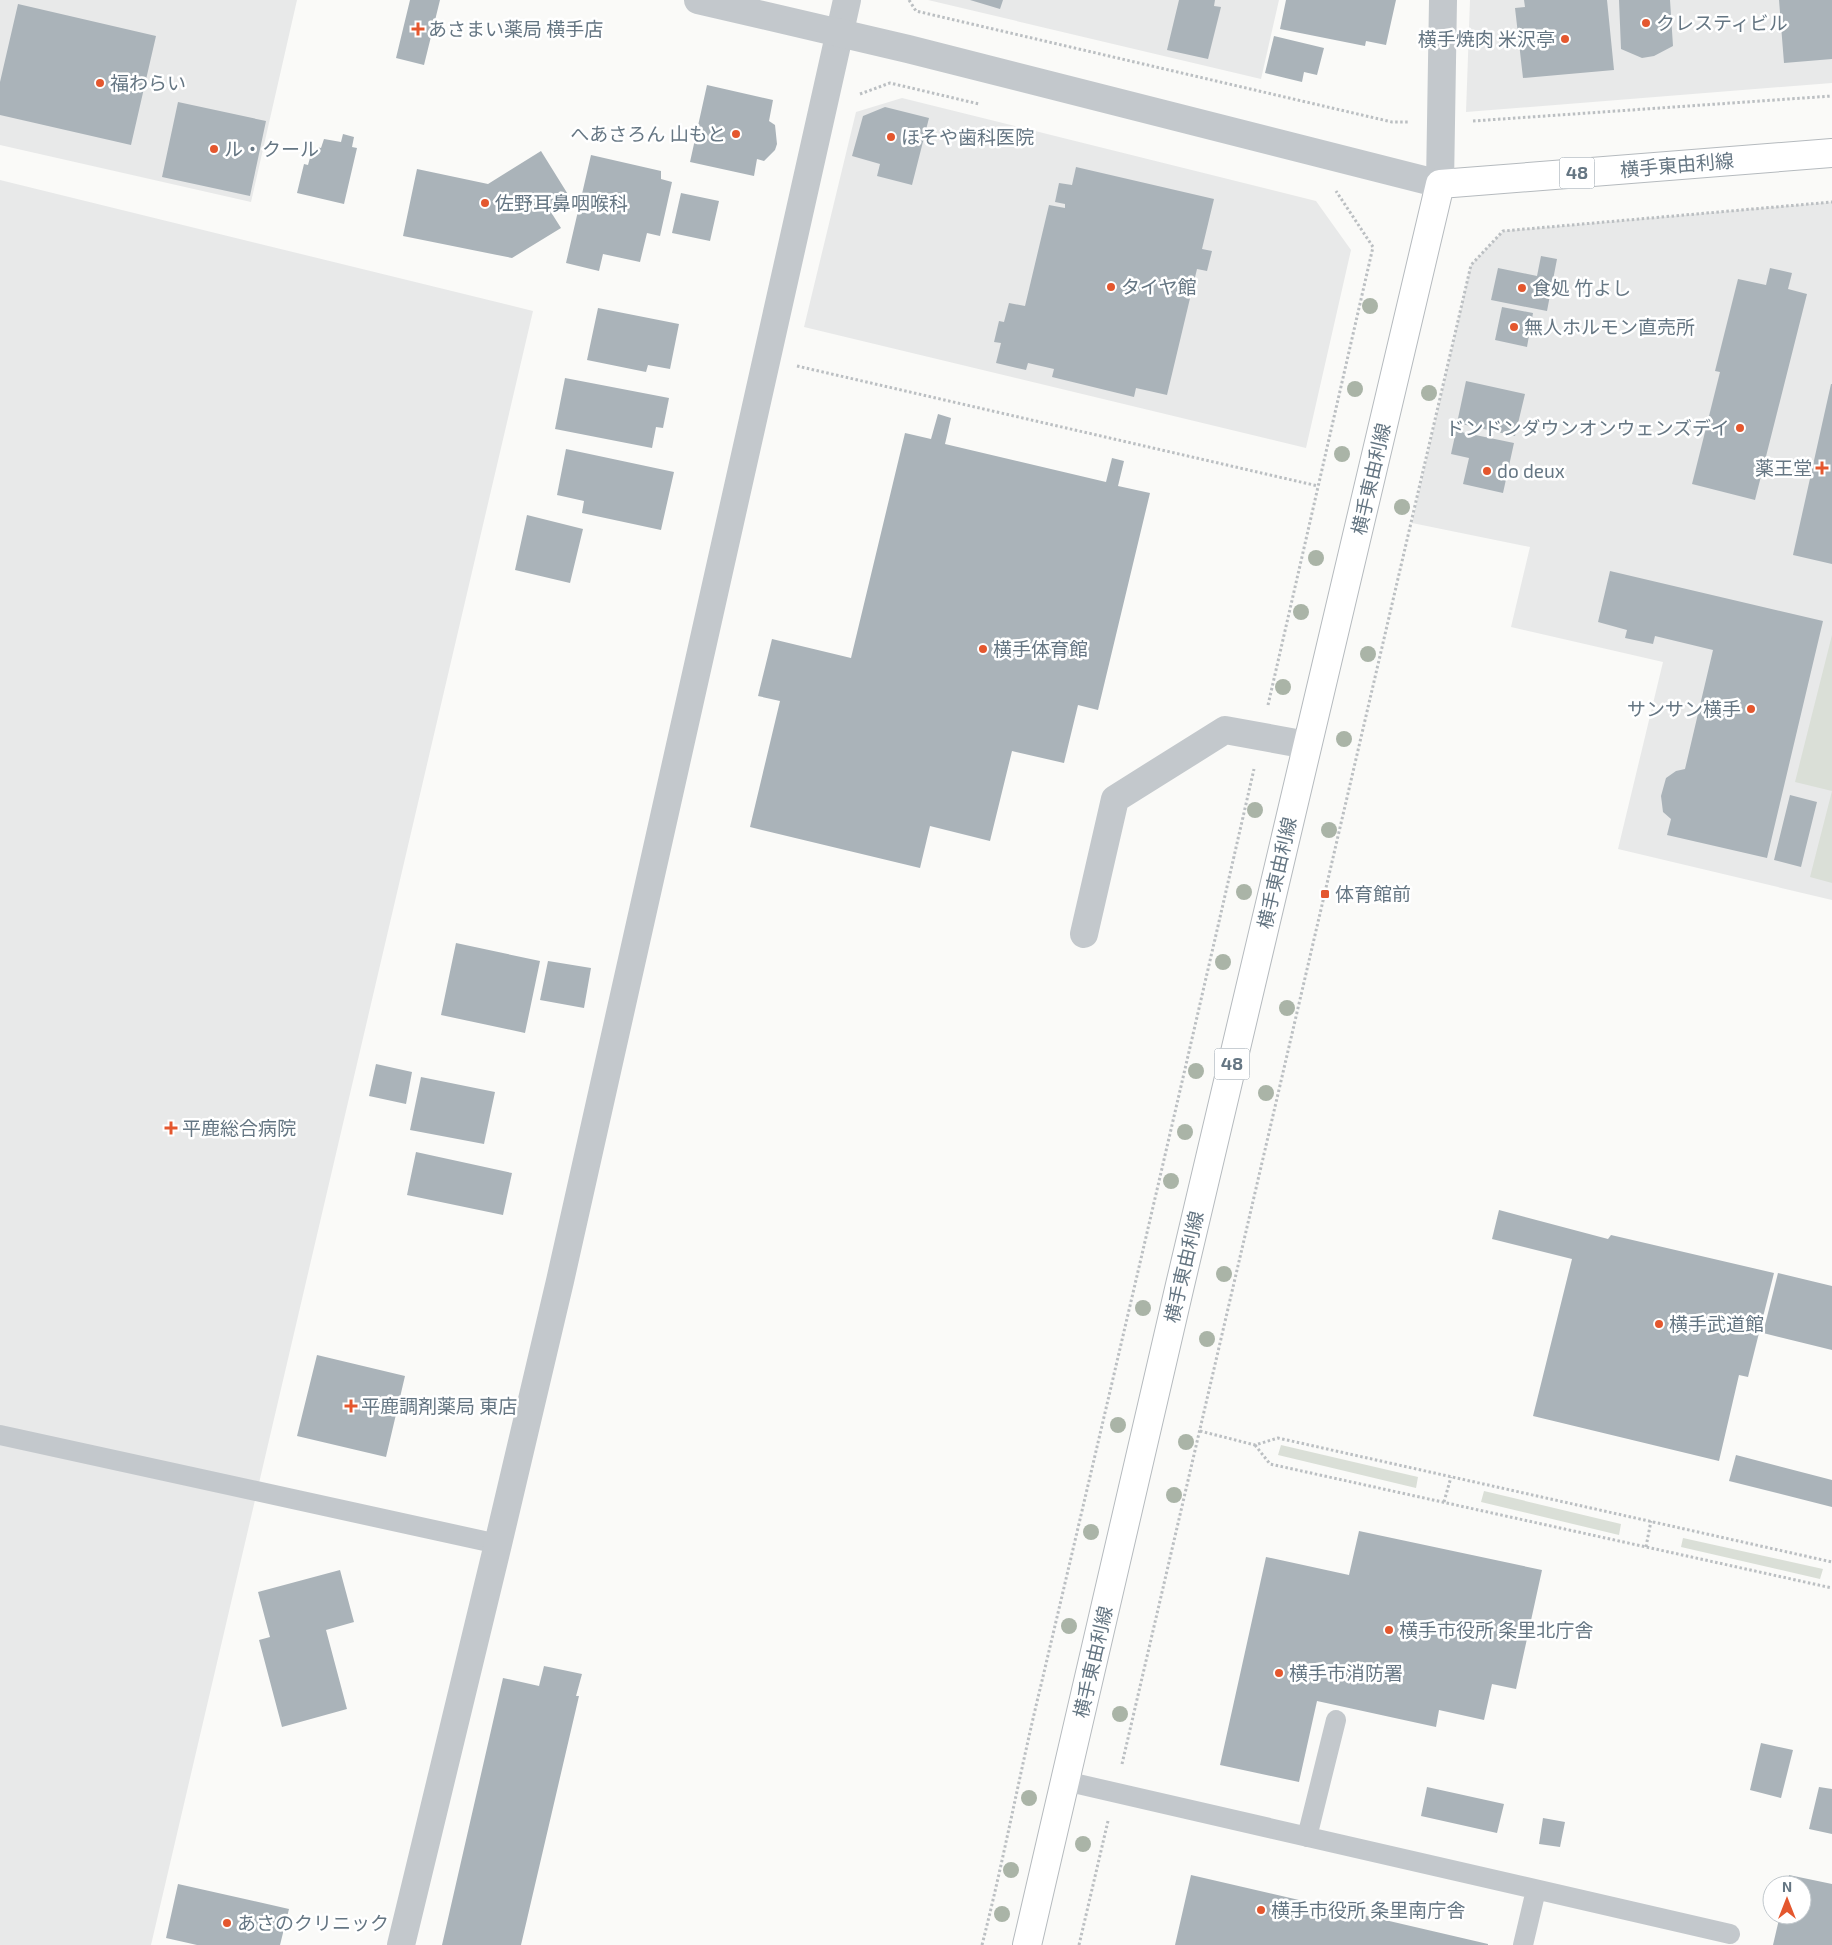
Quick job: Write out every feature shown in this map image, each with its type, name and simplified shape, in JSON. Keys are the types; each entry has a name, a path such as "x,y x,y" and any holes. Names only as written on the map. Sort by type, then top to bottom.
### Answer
{"main road":[{"name":"横手東由利線","path":"1027,1945 1440,184 1832,153"}],"street":[{"path":"698,0 839,32 1440,184 1443,0"},
{"path":"401,1945 562,1271 847,0"},
{"path":"1084,934 1115,799 1225,730 1307,745"}],"lane":[{"path":"0,1435 498,1544"},
{"path":"1307,1837 1336,1720"},
{"path":"1065,1781 1730,1934"},
{"path":"1523,1945 1536,1890"}],"path":[{"path":"909,0 916,11 1392,122 1441,123 1832,96"},
{"path":"855,98 873,88 890,83 986,105"},
{"path":"982,1945 999,1879 1029,1734 1118,1362 1373,247 1332,187"},
{"path":"1079,1945 1471,265 1503,231 1832,202"},
{"path":"768,359 1318,486"},
{"path":"1200,1431 1255,1445 1278,1438 1832,1562"},
{"path":"1255,1445 1270,1464 1832,1588"},
{"path":"1444,1502 1451,1477"},
{"path":"1646,1547 1651,1522"}],"shaded area":[{"path":"0,0 297,0 251,202 0,145"},
{"path":"928,0 1279,0 1261,79"},
{"path":"1470,0 1832,0 1832,83 1466,112"},
{"path":"902,98 1316,201 1351,250 1306,448 804,327 856,112"},
{"name":"平鹿総合病院","path":"0,180 533,311 151,1945 0,1945"},
{"path":"1832,202 1832,900 1618,849 1663,662 1511,627 1530,547 1412,523 1471,265 1503,231"},
{"path":"1832,635 1832,791 1795,782"},
{"path":"1832,791 1832,883 1810,877"},
{"path":"1281,1445 1418,1477 1416,1488 1278,1455"},
{"path":"1484,1491 1621,1524 1619,1535 1481,1502"},
{"path":"1683,1538 1823,1569 1820,1579 1681,1547"}],"building":[{"name":"あさまい薬局 横手店","path":"410,0 440,0 424,65 396,58"},
{"path":"970,0 1003,0 1000,9"},
{"path":"1179,0 1215,0 1214,6 1221,7 1208,59 1167,50"},
{"path":"1286,0 1396,0 1386,45 1366,41 1365,46 1280,29"},
{"name":"横手焼肉 米沢亭","path":"1524,0 1607,0 1614,70 1523,78 1515,8 1525,7"},
{"name":"クレスティビル","path":"1619,0 1670,0 1673,46 1654,56 1642,58 1621,49"},
{"path":"1779,0 1832,0 1832,59 1784,63"},
{"path":"18,4 156,36 131,145 0,115 0,82"},
{"path":"1274,36 1324,48 1317,75 1304,72 1302,82 1265,73"},
{"name":"へあさろん 山もと","path":"707,85 773,100 769,121 775,125 777,144 775,150 764,161 757,159 754,176 690,162"},
{"name":"ル・クール","path":"178,102 266,121 250,196 162,177"},
{"name":"ほそや歯科医院","path":"885,107 929,118 912,185 877,176 880,164 852,156 863,116"},
{"path":"343,134 354,137 352,147 357,148 344,204 297,193 304,164 308,165 311,154 314,154 316,147 321,148 324,139 341,142"},
{"name":"佐野耳鼻咽喉科","path":"541,151 569,196 549,209 561,228 512,258 403,236 417,169 488,184"},
{"path":"591,155 661,171 661,179 672,182 660,236 647,233 640,262 603,254 599,271 566,263"},
{"name":"タイヤ館","path":"1076,167 1214,199 1202,249 1212,251 1207,271 1197,269 1167,395 1136,388 1134,397 1052,377 1054,369 1028,363 1026,370 996,363 1001,343 994,342 999,321 1004,322 1009,303 1025,306 1049,205 1065,208 1065,204 1055,202 1059,183 1072,185"},
{"path":"681,193 719,201 710,241 672,233"},
{"name":"食処 竹よし","path":"1541,256 1557,259 1547,311 1491,300 1498,268 1537,276"},
{"name":"ドンドンダウンオンウェンズデイ","path":"1770,268 1792,273 1788,289 1807,294 1755,500 1692,484 1720,372 1715,371 1738,279 1766,285"},
{"name":"無人ホルモン直売所","path":"1502,307 1533,313 1527,347 1495,340"},
{"path":"598,308 679,324 670,369 648,365 646,372 587,360"},
{"path":"565,378 669,398 663,428 656,427 652,448 555,429"},
{"path":"1466,381 1525,394 1515,436 1457,423"},
{"name":"薬王堂","path":"1832,384 1832,564 1793,555"},
{"name":"横手体育館","path":"938,414 951,418 945,444 1106,482 1112,458 1124,461 1118,486 1150,493 1098,710 1078,705 1064,763 1012,751 990,841 930,826 920,868 750,827 780,701 758,696 772,639 851,658 905,433 931,439"},
{"name":"do deux","path":"1456,431 1514,443 1503,493 1463,484 1469,458 1451,454"},
{"path":"566,449 674,472 661,530 582,513 584,501 557,495"},
{"path":"527,515 583,529 570,583 515,570"},
{"name":"サンサン横手","path":"1610,571 1823,621 1767,858 1667,835 1671,819 1663,812 1661,796 1666,778 1676,771 1685,769 1713,650 1655,636 1653,644 1625,638 1627,630 1598,622"},
{"path":"1790,795 1817,802 1801,867 1774,860"},
{"path":"456,943 540,961 525,1033 441,1015"},
{"path":"548,961 591,968 584,1008 540,1000"},
{"path":"376,1064 412,1072 406,1104 369,1096"},
{"path":"421,1077 495,1092 484,1144 410,1130"},
{"path":"416,1152 512,1173 503,1215 407,1195"},
{"name":"横手武道館","path":"1499,1210 1608,1239 1611,1235 1774,1273 1748,1377 1739,1375 1719,1461 1533,1416 1572,1259 1492,1239"},
{"path":"1778,1273 1832,1286 1832,1350 1763,1333"},
{"name":"平鹿調剤薬局 東店","path":"317,1355 405,1376 386,1457 297,1436"},
{"path":"1736,1455 1832,1480 1832,1507 1729,1481"},
{"name":"横手市役所 条里北庁舎","path":"1359,1531 1542,1570 1516,1689 1492,1684 1484,1720 1439,1710 1436,1727 1317,1701 1299,1782 1220,1765 1266,1557 1349,1575"},
{"path":"340,1570 354,1622 326,1630 347,1709 282,1727 259,1640 270,1637 258,1592"},
{"path":"544,1666 582,1674 576,1696 579,1696 521,1945 442,1945 503,1678 539,1686"},
{"path":"1761,1743 1793,1750 1781,1798 1750,1790"},
{"path":"1427,1787 1504,1804 1497,1833 1421,1816"},
{"path":"1819,1787 1832,1789 1832,1834 1809,1829"},
{"path":"1543,1818 1565,1822 1560,1847 1539,1844"},
{"name":"横手市役所 条里南庁舎","path":"1191,1875 1488,1944 1488,1945 1175,1945"},
{"path":"1812,1880 1832,1884 1832,1945 1773,1945 1778,1925 1812,1925"},
{"name":"あさのクリニック","path":"178,1884 289,1909 280,1945 197,1945 166,1938"}],"place":[{"name":"クレスティビル","path":"1646,23"},
{"name":"あさまい薬局 横手店","path":"418,29"},
{"name":"横手焼肉 米沢亭","path":"1565,39"},
{"name":"福わらい","path":"100,83"},
{"name":"へあさろん 山もと","path":"736,134"},
{"name":"ほそや歯科医院","path":"891,137"},
{"name":"ル・クール","path":"214,149"},
{"name":"佐野耳鼻咽喉科","path":"485,203"},
{"name":"タイヤ館","path":"1111,287"},
{"name":"食処 竹よし","path":"1522,288"},
{"name":"無人ホルモン直売所","path":"1514,327"},
{"name":"ドンドンダウンオンウェンズデイ","path":"1740,428"},
{"name":"薬王堂","path":"1822,468"},
{"name":"do deux","path":"1487,471"},
{"name":"横手体育館","path":"983,649"},
{"name":"サンサン横手","path":"1751,709"},
{"name":"体育館前","path":"1325,894"},
{"name":"平鹿総合病院","path":"171,1128"},
{"name":"横手武道館","path":"1659,1324"},
{"name":"平鹿調剤薬局 東店","path":"351,1406"},
{"name":"横手市役所 条里北庁舎","path":"1389,1630"},
{"name":"横手市消防署","path":"1279,1673"},
{"name":"横手市役所 条里南庁舎","path":"1261,1910"},
{"name":"あさのクリニック","path":"227,1923"}]}
